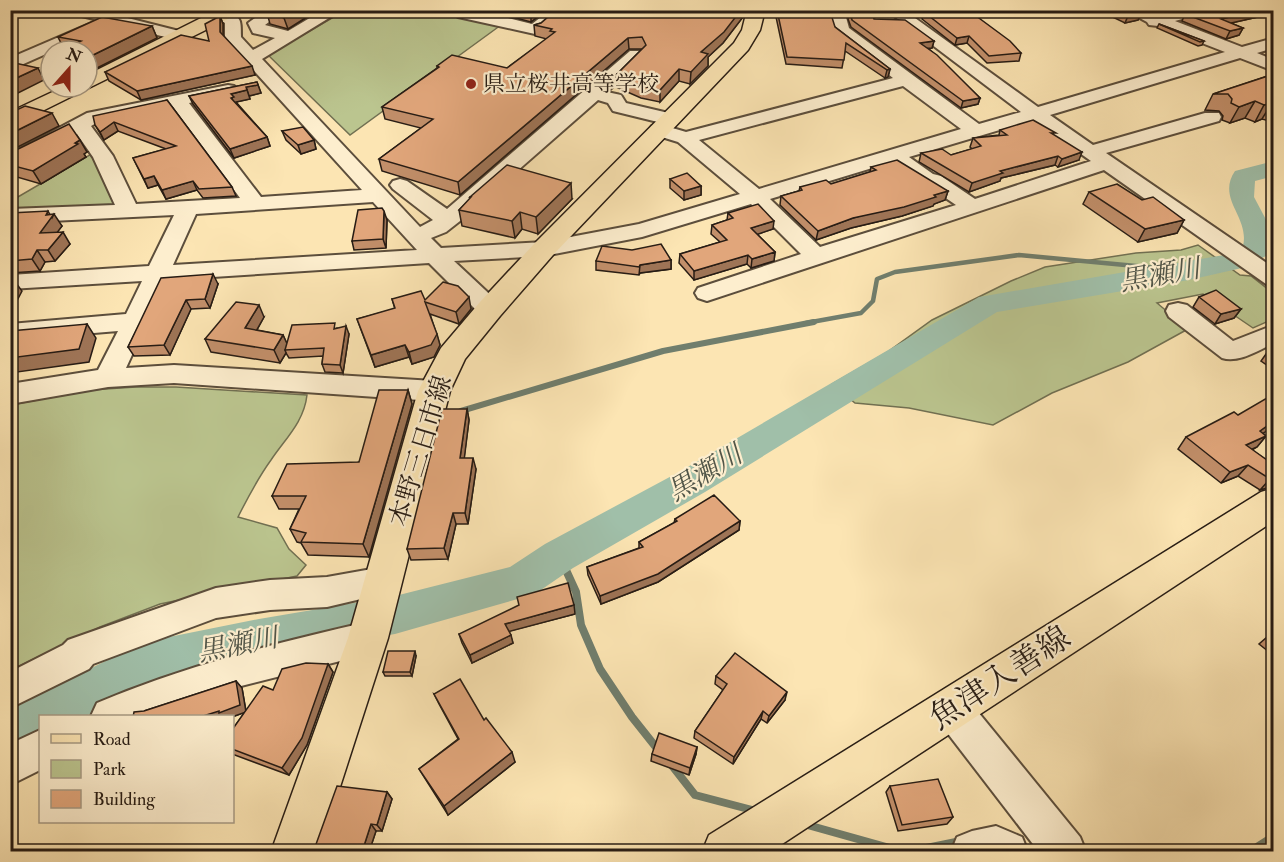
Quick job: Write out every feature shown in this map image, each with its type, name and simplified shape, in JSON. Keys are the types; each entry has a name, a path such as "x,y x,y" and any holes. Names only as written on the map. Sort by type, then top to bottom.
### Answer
{"main road":[{"name":"本野三日市線","path":"295,852 368,638 434,392 452,355 544,249 671,129 741,46 751,30 756,10"},
{"path":"99,77 227,13"},
{"path":"10,121 55,99"},
{"name":"魚津入善線","path":"726,852 1274,502"}],"street":[{"path":"75,10 180,36"},
{"path":"278,10 256,23 259,30 290,36"},
{"path":"252,58 335,10"},
{"path":"469,10 463,14 535,29 560,10"},
{"path":"1132,10 1274,66"},
{"path":"1134,28 1199,10"},
{"path":"836,11 841,30 977,132"},
{"path":"227,13 233,20 233,38 435,256 490,309"},
{"path":"896,13 918,13"},
{"path":"896,13 1036,114 1269,276"},
{"path":"10,65 110,19"},
{"path":"10,282 544,249 642,230 1274,44"},
{"path":"10,45 38,52"},
{"path":"417,236 438,227 447,220 636,55"},
{"path":"10,162 94,117 272,80"},
{"path":"671,129 906,80"},
{"path":"588,99 615,99 619,107 671,129 755,196 816,256"},
{"path":"177,100 255,202"},
{"path":"707,293 972,207 1100,157 1212,117"},
{"path":"80,124 103,156 129,209"},
{"path":"10,143 32,150"},
{"path":"893,156 930,182 934,180 972,207"},
{"path":"400,185 447,220"},
{"path":"10,216 188,208 378,195"},
{"path":"108,378 188,208"},
{"path":"1178,311 1231,352 1274,333"},
{"path":"10,332 134,321"},
{"path":"10,394 108,378 174,374 434,392"},
{"path":"10,691 76,657 81,652 216,603 270,595 327,592 382,584"},
{"path":"114,715 147,699 215,677 293,655 368,638"},
{"path":"952,709 1065,852"},
{"path":"10,766 39,750"},
{"path":"972,852 996,847 1007,852"}],"green space":[{"path":"344,11 432,11 501,25 350,135 268,55"},
{"path":"93,153 118,207 11,213 11,201"},
{"path":"1198,245 1240,275 1251,276 1273,293 1273,319 1253,328 1203,294 1157,303 1188,329 1128,362 1052,393 993,425 909,408 855,403 832,384 886,353 932,320 1045,267 1136,253 1181,250"},
{"path":"176,387 307,395 298,422 262,474 238,517 277,528 289,549 306,565 297,576 160,604 100,627 11,670 11,405 90,390"}],"building":[{"path":"271,10 296,10 284,18 267,13"},
{"path":"556,10 741,10 724,32 701,52 708,54 691,72 679,69 660,90 641,86 616,75 646,45 642,37 628,38 458,182 379,159 433,119 382,107 439,67 437,66 452,55 507,68 555,32 550,31 552,29 534,25 541,23"},
{"path":"777,10 830,11 835,27 890,69 887,70 846,43 844,60 787,57"},
{"path":"968,10 1010,41 1021,53 989,56 969,36 957,38 924,12"},
{"path":"1116,10 1137,10 1141,13 1128,16"},
{"path":"1200,10 1259,10 1221,19 1243,28 1230,31 1185,14"},
{"path":"850,12 872,13 874,19 905,20 934,41 920,43 937,55 980,98 963,101 852,20"},
{"path":"220,16 220,32 252,66 137,91 105,72 181,35 209,41 205,24"},
{"path":"102,17 152,26 99,52 99,39 58,37"},
{"path":"1159,24 1204,41 1200,42"},
{"path":"10,62 38,68 10,81"},
{"path":"1274,74 1274,103 1264,105 1255,101 1239,107 1231,103 1232,99 1228,94 1213,94"},
{"path":"257,82 258,85 246,87 247,90 231,94 234,97 231,98 267,137 230,149 189,96"},
{"path":"167,100 232,187 199,189 193,181 162,190 154,176 144,179 133,158 176,146 114,122 100,132 95,125 93,116"},
{"path":"25,106 52,113 10,134 10,113"},
{"path":"1033,120 1082,152 1062,159 1058,156 1000,171 1003,173 972,183 921,153 942,149 951,155 981,146 973,138 1007,135 1000,130"},
{"path":"69,124 80,140 75,143 78,144 33,171 10,165 10,153"},
{"path":"303,127 314,140 298,145 282,131"},
{"path":"897,160 948,191 904,207 853,218 818,231 781,196 802,190 800,187 826,180 831,184 876,170 871,167"},
{"path":"507,165 571,183 536,217 520,212 512,221 459,210 470,197"},
{"path":"687,173 701,186 684,191 670,179"},
{"path":"1117,184 1142,200 1153,197 1184,220 1145,229 1089,192"},
{"path":"758,204 774,221 751,228 775,252 752,259 748,255 694,271 680,254 727,240 712,225 733,218 728,213"},
{"path":"382,208 384,211 383,239 352,241 358,210"},
{"path":"48,211 46,215 54,214 40,233 63,232 48,250 37,250 32,259 10,261 10,213"},
{"path":"661,244 671,260 639,267 596,261 602,246 632,250"},
{"path":"213,274 205,299 186,300 164,345 128,347 161,278"},
{"path":"443,282 458,286 469,297 456,312 425,302 437,334 431,345 409,352 405,345 371,355 357,319 395,308 392,299 421,291 425,300"},
{"path":"1216,290 1241,309 1221,314 1199,297"},
{"path":"236,302 259,305 245,328 283,335 274,350 205,339"},
{"path":"335,323 334,329 346,326 340,365 322,364 324,348 285,350 292,325"},
{"path":"87,324 79,349 10,358 10,331"},
{"path":"379,390 408,390 363,544 301,542 306,533 290,529 306,496 272,496 287,464 359,462"},
{"path":"1274,394 1274,421 1260,431 1266,436 1246,445 1274,465 1274,478 1270,479 1248,465 1230,472 1186,437 1234,412 1238,415"},
{"path":"442,409 467,409 460,458 473,458 465,513 453,513 444,548 407,549"},
{"path":"714,495 740,521 658,574 600,596 587,567 643,547 639,542 677,521 675,519"},
{"path":"568,583 574,605 505,624 511,635 470,655 459,634 519,605 517,597"},
{"path":"388,651 415,651 410,672 383,672"},
{"path":"735,653 787,692 769,716 763,711 734,757 695,731 727,684 716,676"},
{"path":"306,663 328,664 302,738 282,768 234,750 234,727 263,686 273,690 282,669"},
{"path":"460,679 484,720 486,718 512,752 444,806 419,769 459,739 434,694"},
{"path":"236,681 240,705 219,713 219,711 206,715 133,715 134,712 144,711"},
{"path":"659,733 697,747 690,768 652,754"},
{"path":"938,779 953,817 902,825 890,786"},
{"path":"337,786 387,792 377,825 371,824 362,852 309,852 310,848 315,847"}],"waterway":[{"name":"黒瀬川","path":"44,715 149,661 259,638 395,615 521,582 559,556 692,482 989,304 1189,271 1232,262 1256,250 1257,229 1244,205 1241,187 1244,176 1274,168"},
{"path":"806,323 861,313 873,301 877,279 895,272 1019,255 1189,271"},
{"path":"461,411 663,351 814,322"},
{"path":"560,557 576,592 581,625 600,669 632,717 659,751"},
{"name":"黒瀬川","path":"10,733 39,718"},
{"path":"670,763 695,795 756,811"},
{"path":"804,824 904,852"},
{"path":"1249,852 1274,836"},
{"path":"907,852 961,841"}],"place":[{"name":"県立桜井高等学校","path":"471,84"}]}
